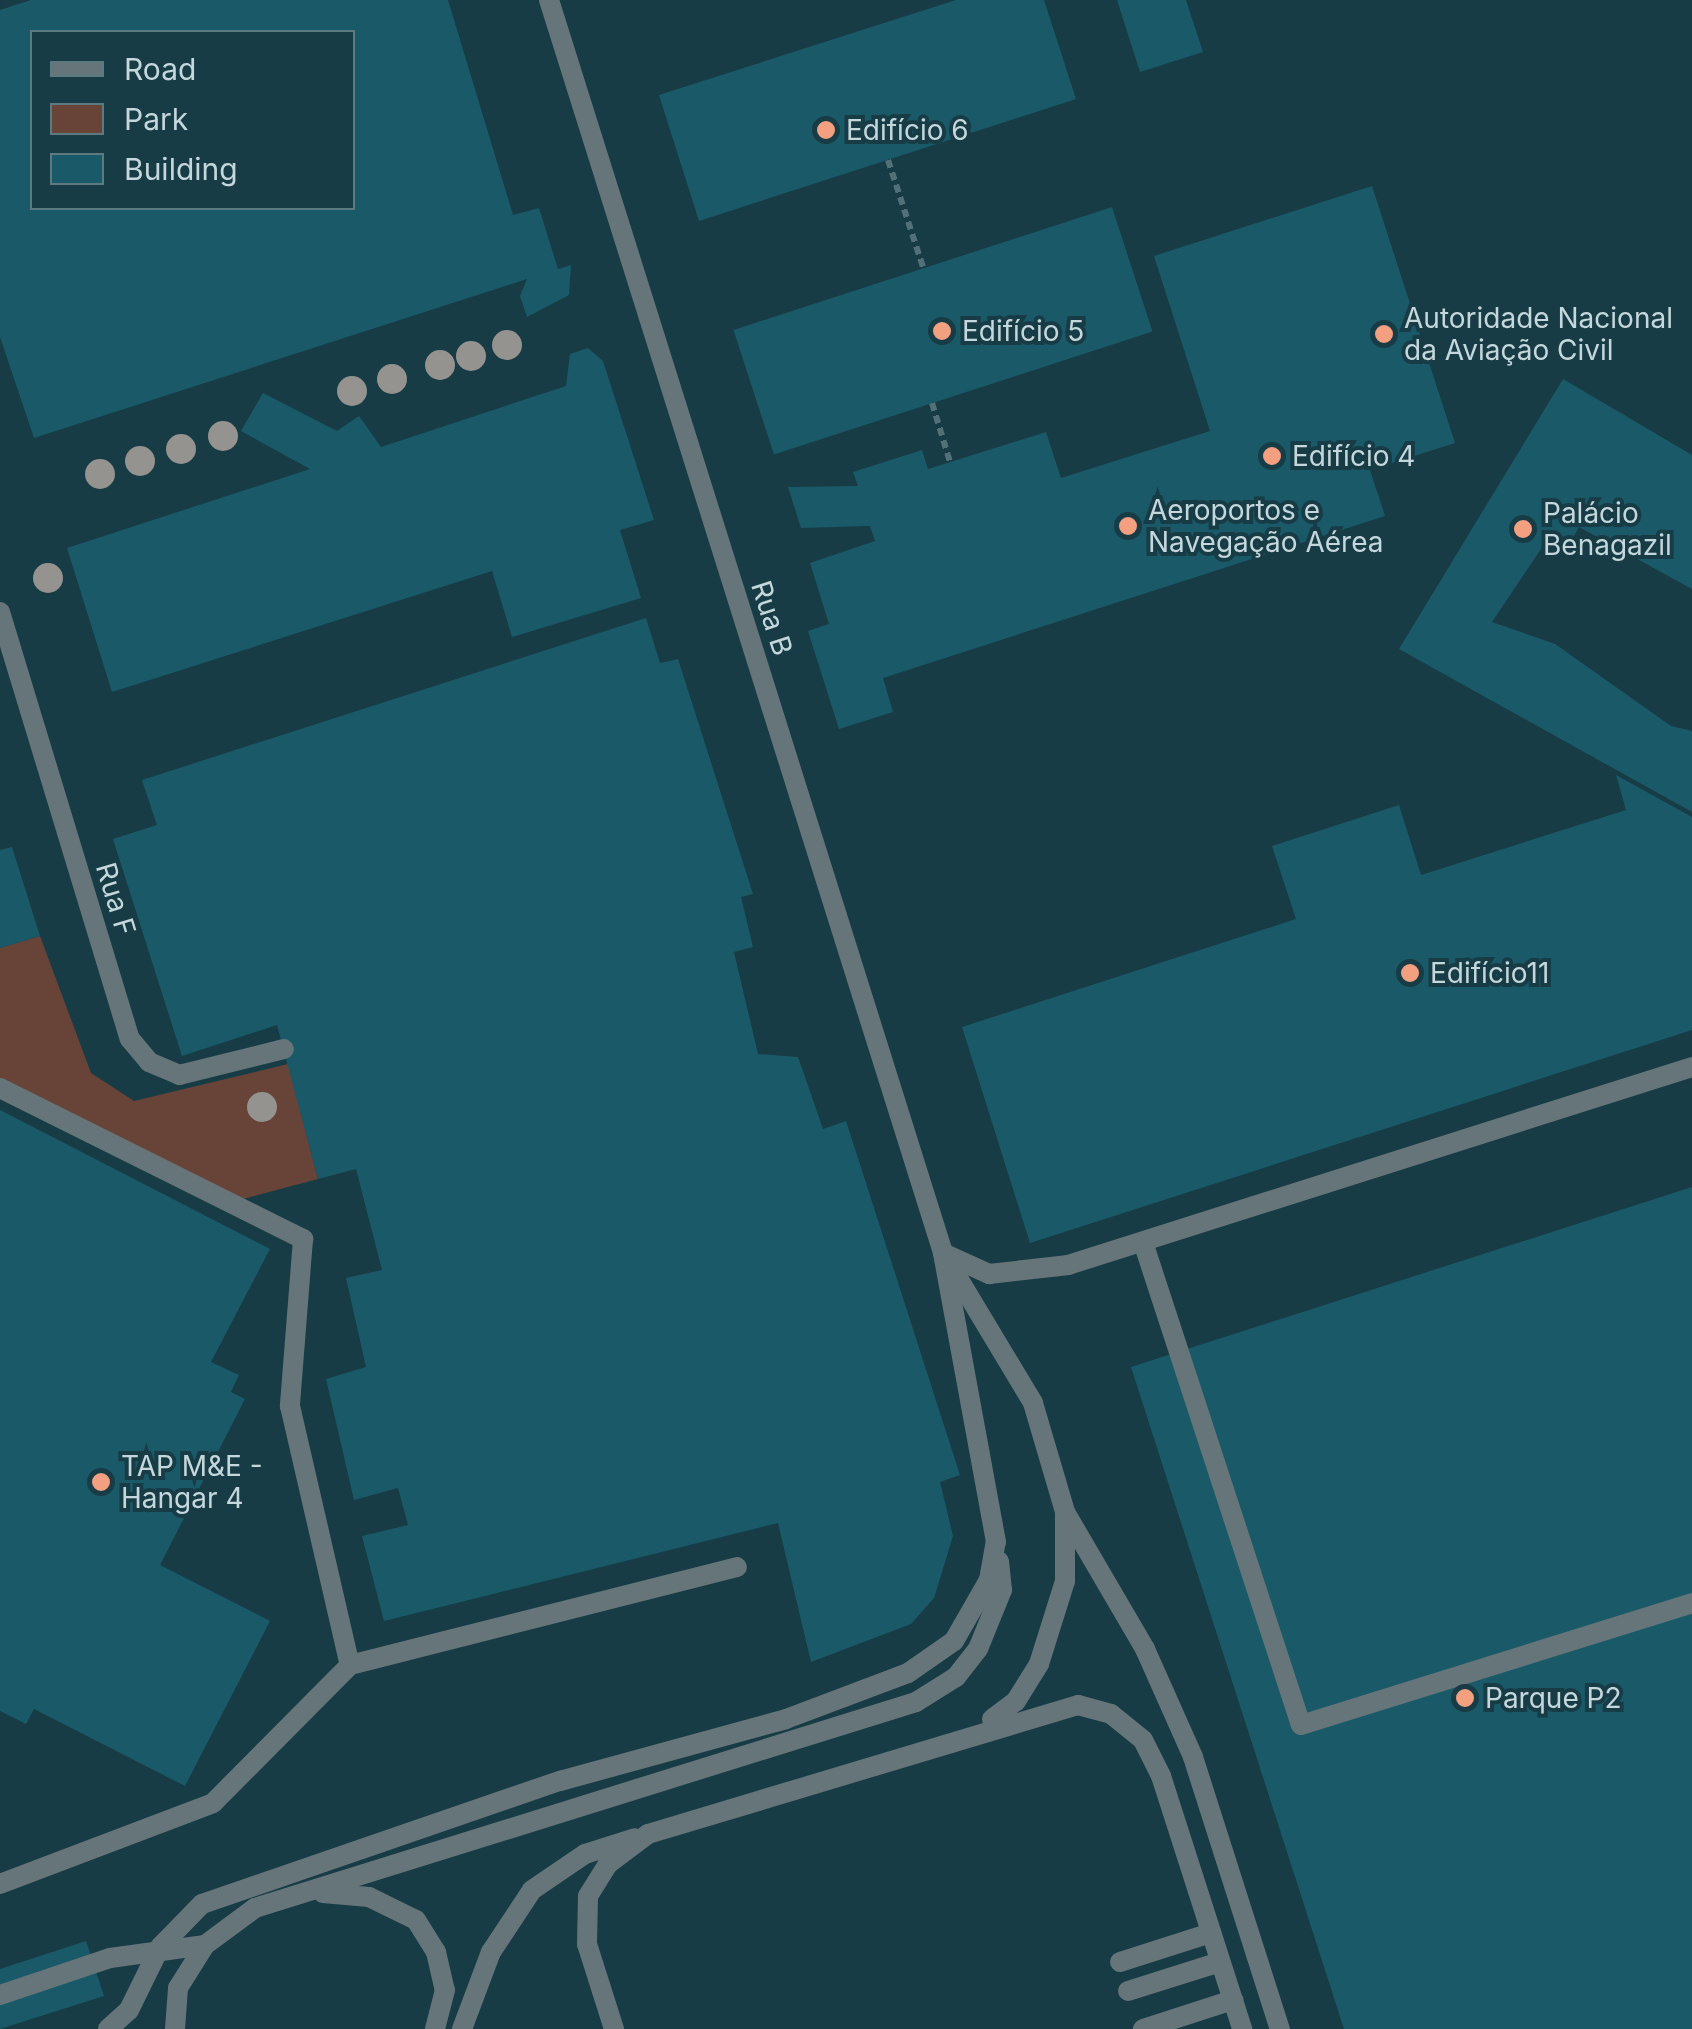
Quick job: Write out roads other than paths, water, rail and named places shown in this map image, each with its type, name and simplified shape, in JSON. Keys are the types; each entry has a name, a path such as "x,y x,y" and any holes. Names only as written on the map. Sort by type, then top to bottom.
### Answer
{"street":[{"name":"Rua B","path":"549,0 943,1253"},
{"name":"Rua F","path":"0,612 130,1039 149,1062 179,1075 284,1049"},
{"path":"943,1253 968,1270 1025,1274 1143,1242 1692,1067"},
{"path":"0,1088 303,1239 290,1406 350,1664"},
{"path":"1143,1242 1300,1725 1692,1603"},
{"path":"943,1253 1033,1403 1065,1512 1145,1648 1193,1757 1280,2029"},
{"path":"175,2029 178,1988 205,1945 255,1908 916,1702 956,1678 994,1620 1002,1590 943,1253"},
{"path":"977,1729 1016,1701 1040,1664 1065,1581 1065,1512"},
{"path":"108,2029 129,2010 160,1947 202,1904 560,1781 786,1720 908,1673 954,1641 973,1614 996,1542"},
{"path":"0,1884 213,1803 350,1664 737,1566"},
{"path":"462,2029 491,1952 532,1890 585,1854 977,1729 1078,1705 1110,1714 1142,1740 1242,2029"},
{"path":"614,2029 587,1944 588,1896 608,1864 648,1834"},
{"path":"311,1892 370,1897 416,1920 436,1952 445,1990 434,2029"},
{"path":"1120,1962 1211,1933"},
{"path":"0,1995 160,1947 205,1945"},
{"path":"1128,1991 1220,1962"},
{"path":"1143,2029 1233,2000"}],"place":[{"name":"Edifício 6","path":"826,130"},
{"name":"Edifício 5","path":"942,331"},
{"name":"Autoridade Nacional da Aviação Civil","path":"1384,334"},
{"name":"Edifício 4","path":"1272,456"},
{"name":"Aeroportos e Navegação Aérea","path":"1128,526"},
{"name":"Palácio Benagazil","path":"1523,529"},
{"name":"Edifício11","path":"1410,973"},
{"name":"TAP M&E - Hangar 4","path":"101,1482"},
{"name":"Parque P2","path":"1465,1698"}]}
